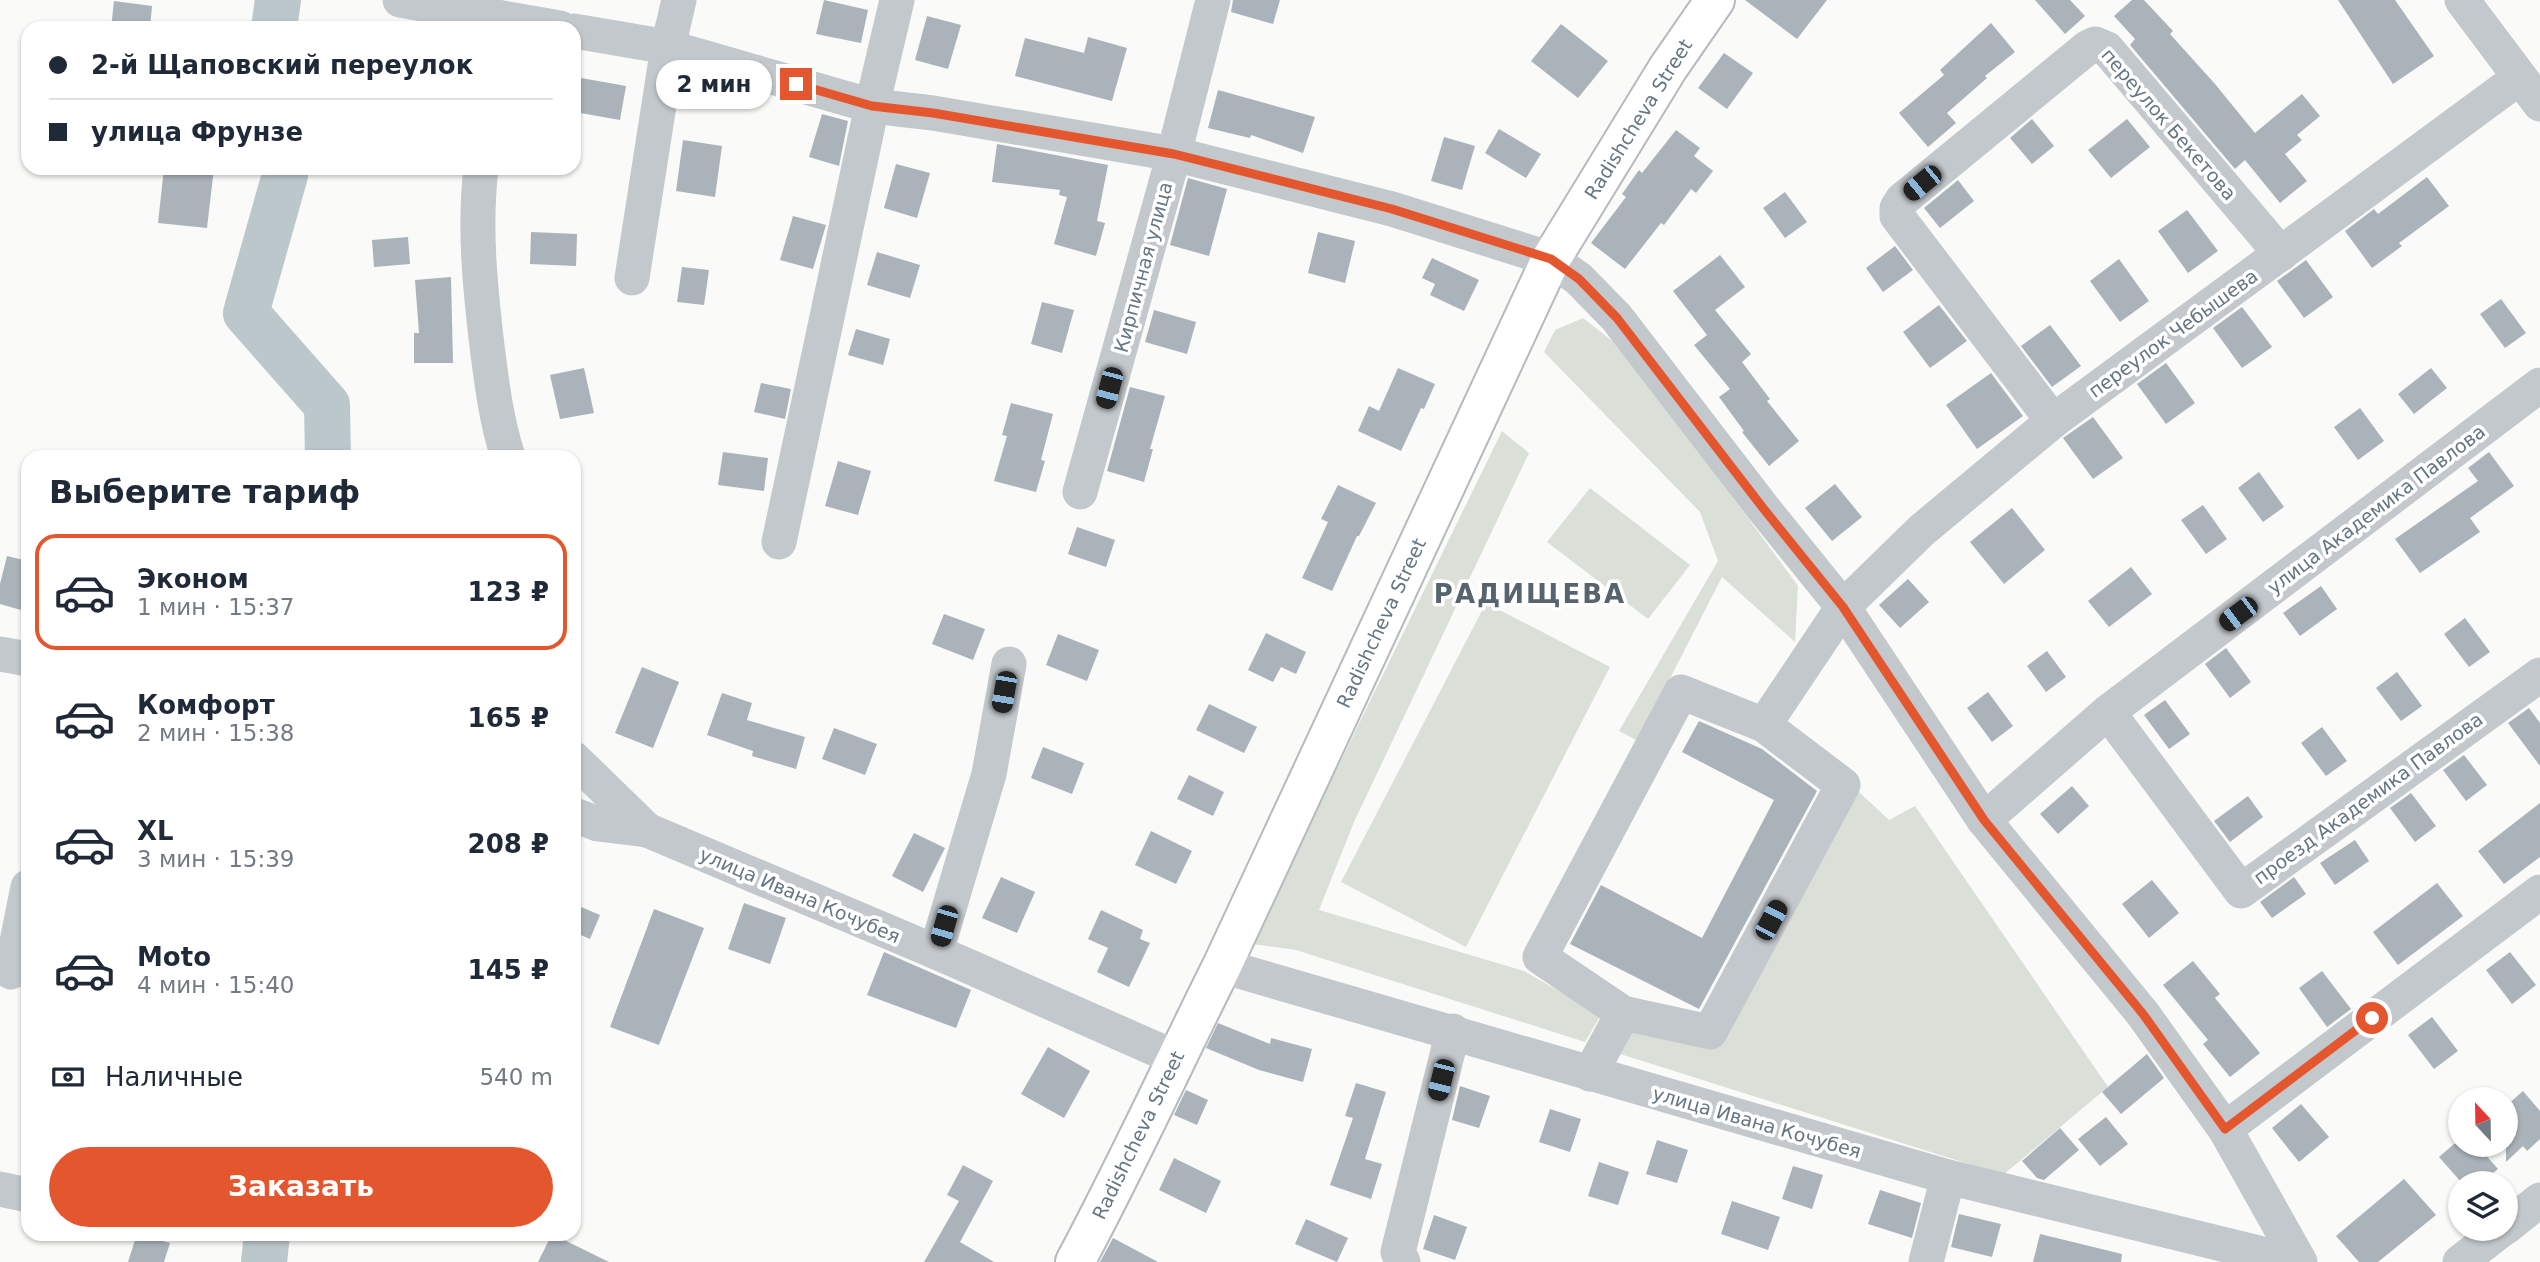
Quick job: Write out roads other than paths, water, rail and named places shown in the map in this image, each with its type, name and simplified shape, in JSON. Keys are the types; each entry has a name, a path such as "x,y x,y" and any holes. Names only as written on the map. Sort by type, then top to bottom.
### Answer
{"main road":[{"name":"Radishcheva Street","path":"1075,1262 1122,1174 1175,1058 1222,965 1551,259 1668,68 1715,0"}],"street":[{"path":"400,0 490,21"},
{"path":"632,278 668,47 679,0"},
{"path":"779,542 897,0"},
{"name":"Кирпичная улица","path":"1080,492 1174,154 1213,0"},
{"path":"2462,0 2529,91"},
{"path":"581,31 668,47 872,106 933,113 1174,154 1392,209 1551,259 1579,279 1617,318 1843,607 1984,820 2143,1014 2225,1129 2298,1260"},
{"name":"переулок Бекетова","path":"2053,421 1897,216 1897,208 1902,200 2087,48 2095,44 2107,49 2281,254"},
{"name":"переулок Чебышева","path":"1764,725 1843,607 1922,530 2053,421 2281,254 2529,91"},
{"path":"480,175 477,267 497,422 506,450"},
{"name":"улица Академика Павлова","path":"1984,820 2108,712 2540,385"},
{"path":"0,654 21,658"},
{"path":"936,952 989,774 1009,664"},
{"name":"проезд Академика Павлова","path":"2108,712 2241,891 2540,675"},
{"path":"1681,692 1764,725 1843,785 1710,1032 1623,1013 1540,957 1681,692"},
{"path":"581,766 647,830"},
{"name":"улица Ивана Кочубея","path":"581,818 598,824 647,830 936,952 1175,1058"},
{"path":"2225,1129 2540,892"},
{"path":"11,972 21,922"},
{"name":"улица Ивана Кочубея","path":"1222,965 1948,1177 2275,1257 2298,1260"},
{"path":"1590,1074 1623,1013"},
{"path":"1402,1262 1398,1252 1454,1031"},
{"path":"1926,1262 1948,1177"},
{"path":"0,1189 21,1194"},
{"path":"2518,1218 2540,1200"},
{"path":"2460,1262 2488,1241"}],"waterway":[{"path":"275,21 278,0"},
{"path":"285,175 246,313 327,405 328,450"},
{"path":"264,1262 266,1241"}],"district":[{"name":"РАДИЩЕВА","path":"1530,594"}]}
